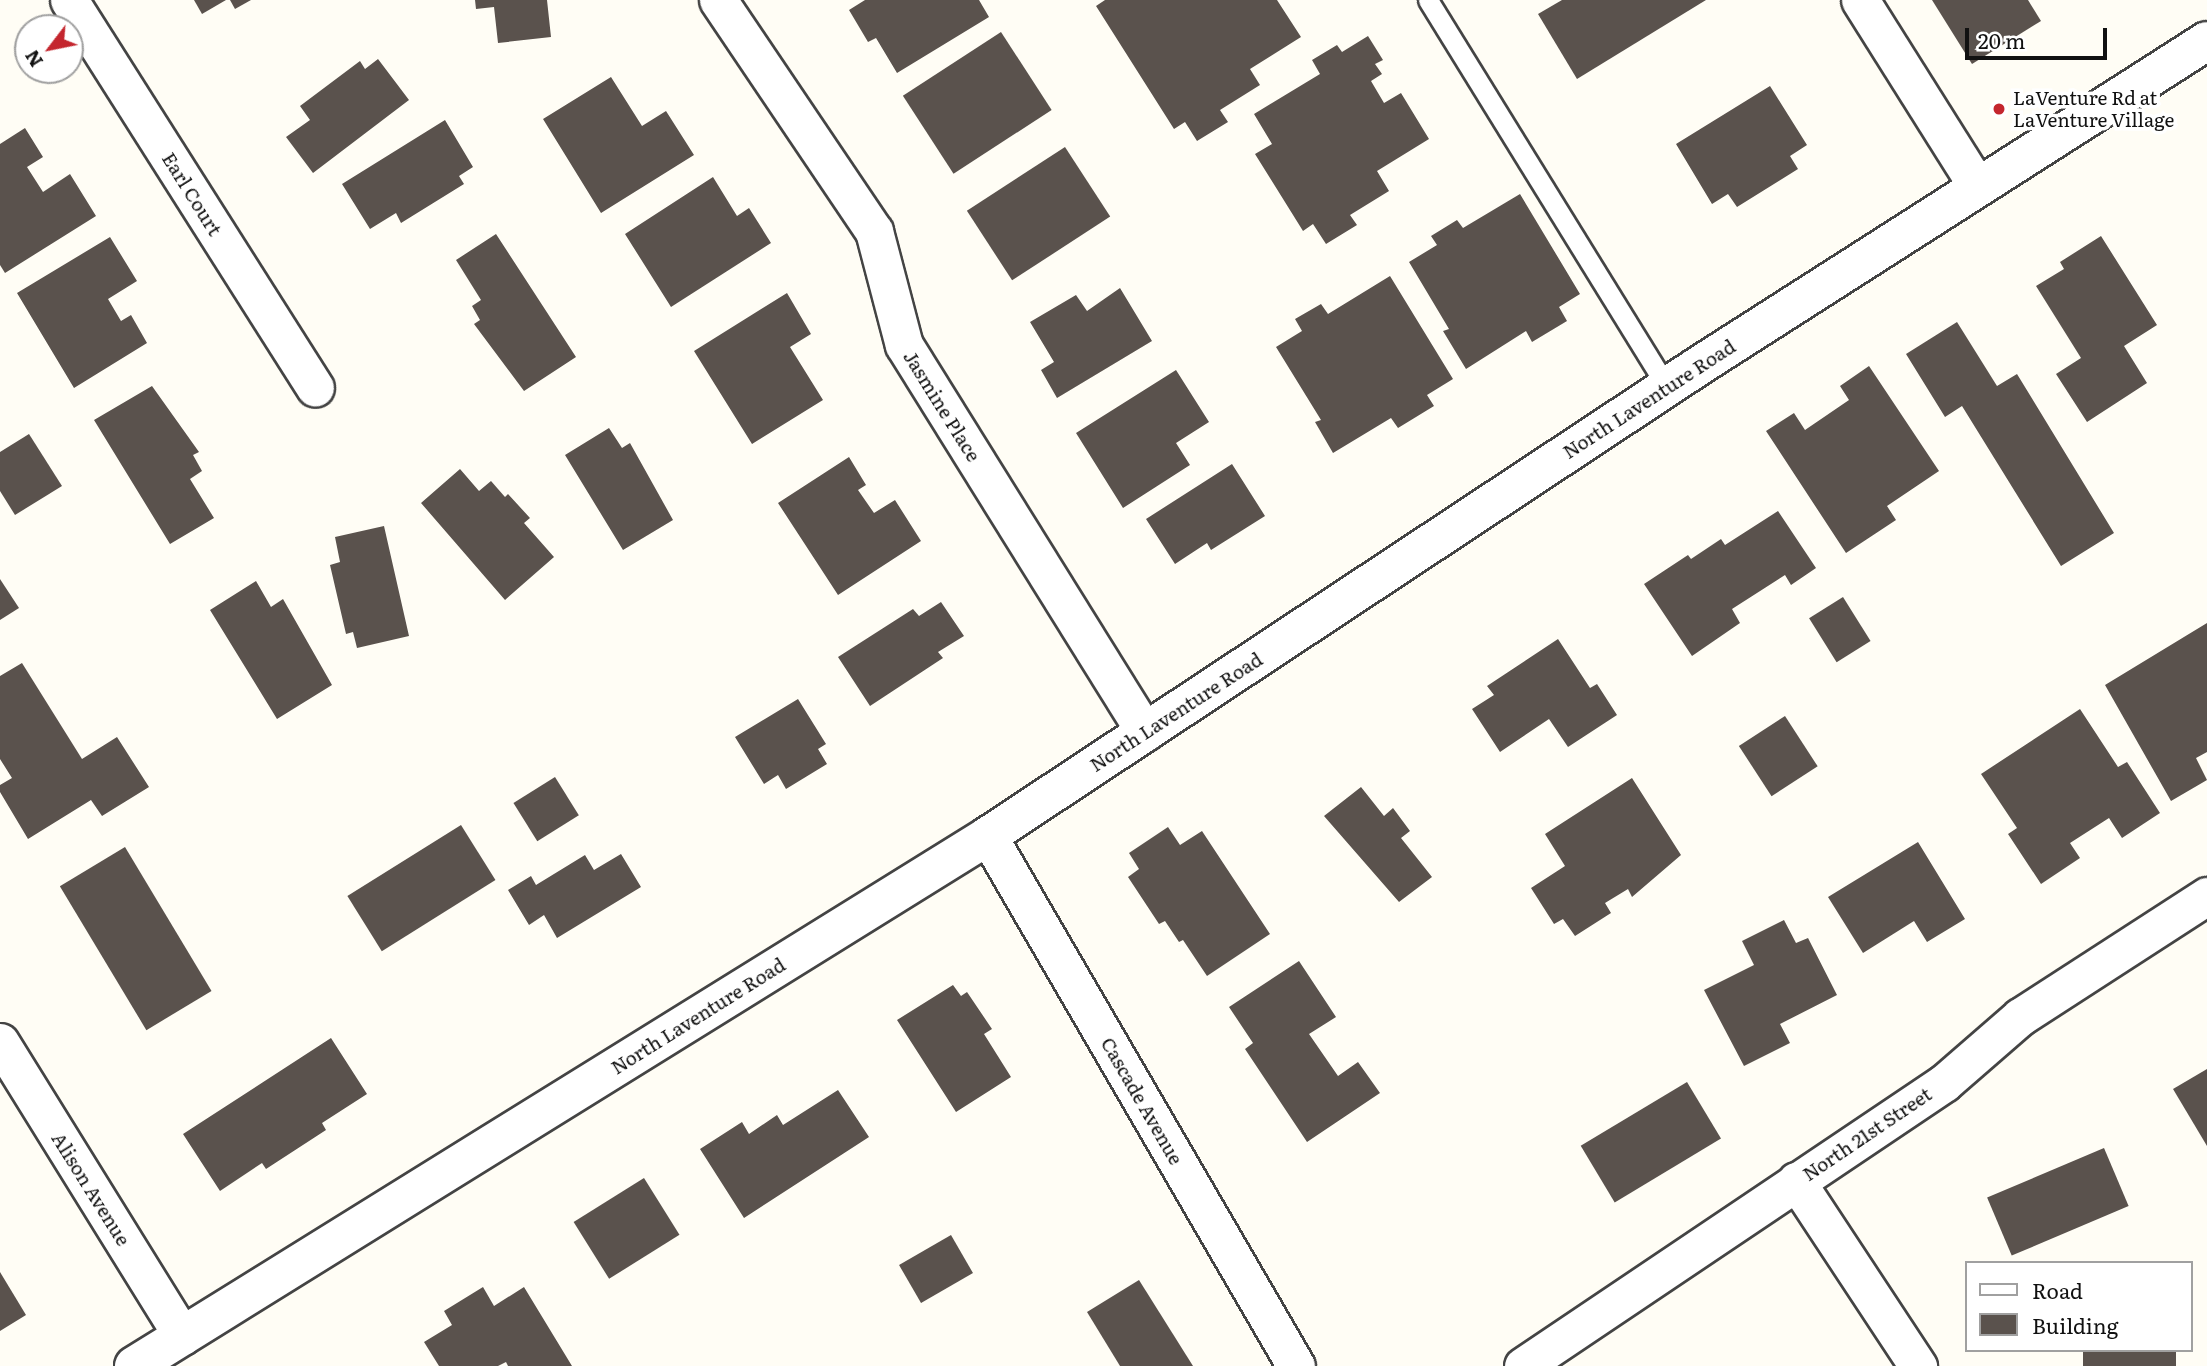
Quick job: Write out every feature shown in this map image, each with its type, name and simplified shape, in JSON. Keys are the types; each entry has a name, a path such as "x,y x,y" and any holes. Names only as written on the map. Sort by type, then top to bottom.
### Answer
{"street":[{"name":"Earl Court","path":"69,0 315,388"},
{"name":"Jasmine Place","path":"718,0 874,231 904,345 1145,732"},
{"path":"1860,0 1977,186"},
{"name":"North Laventure Road","path":"135,1366 988,836 1667,387 2207,41"},
{"name":"Cascade Avenue","path":"988,836 1296,1366"},
{"name":"North 21st Street","path":"1523,1366 1944,1083 2020,1017 2207,895"},
{"name":"Alison Avenue","path":"0,1042 182,1336"},
{"path":"1796,1181 1918,1366"}],"lane":[{"path":"1428,0 1667,387"}],"building":[{"path":"194,0 226,0 202,14"},
{"path":"230,0 251,0 235,9"},
{"path":"475,0 547,0 551,37 498,43 494,7 476,9"},
{"path":"865,0 979,0 989,17 897,73 876,38 868,42 849,10"},
{"path":"1105,0 1277,0 1301,37 1250,69 1260,85 1220,110 1228,122 1197,141 1185,122 1174,129 1096,6"},
{"path":"1562,0 1706,0 1577,79 1538,14"},
{"path":"1932,0 2028,0 2041,21 1972,64"},
{"path":"1001,32 1052,110 954,174 903,96"},
{"path":"1368,36 1383,60 1375,64 1382,74 1371,81 1384,103 1401,93 1429,139 1377,171 1389,191 1350,215 1357,225 1326,244 1313,224 1303,231 1255,154 1272,144 1254,114 1320,74 1312,60 1337,45 1342,52"},
{"path":"378,59 409,100 313,173 286,137 310,120 300,106 360,61 365,69"},
{"path":"611,77 642,126 666,111 694,155 601,213 543,119"},
{"path":"1770,86 1807,145 1790,156 1798,169 1737,207 1728,194 1712,204 1676,144"},
{"path":"445,120 473,167 459,176 464,184 401,223 396,213 370,229 342,184"},
{"path":"25,128 43,157 27,167 43,192 70,174 96,216 5,273 0,265 0,144"},
{"path":"1065,147 1110,217 1012,280 967,211"},
{"path":"713,177 737,216 749,208 771,243 671,307 625,234"},
{"path":"1520,194 1580,294 1559,307 1567,321 1532,342 1526,331 1466,369 1443,331 1449,329 1409,262 1437,245 1431,236 1457,220 1463,228"},
{"path":"496,234 576,357 524,391 474,324 480,320 472,306 481,300 456,260"},
{"path":"2101,236 2157,325 2124,346 2147,383 2087,422 2056,374 2081,358 2036,286 2064,269 2060,262"},
{"path":"110,237 137,281 108,299 121,321 131,315 147,343 74,388 17,293"},
{"path":"1390,276 1453,379 1427,395 1434,406 1398,428 1391,418 1333,453 1315,422 1321,420 1276,347 1302,331 1295,319 1321,304 1328,314"},
{"path":"1120,288 1152,341 1057,398 1041,370 1054,362 1030,322 1076,295 1087,311"},
{"path":"787,293 811,334 790,347 823,400 752,444 694,351"},
{"path":"1957,322 1997,386 2017,374 2114,533 2061,566 1962,406 1945,417 1906,354"},
{"path":"1869,366 1939,471 1887,506 1896,520 1846,553 1766,431 1794,413 1805,430 1849,400 1840,386"},
{"path":"1176,370 1209,422 1176,443 1190,465 1123,508 1076,433"},
{"path":"152,386 199,452 193,455 202,471 190,479 214,518 170,544 94,420"},
{"path":"609,428 622,448 630,443 673,520 623,550 565,455"},
{"path":"29,434 62,486 15,515 0,491 0,452"},
{"path":"849,457 866,485 858,490 874,513 895,500 921,541 838,595 778,503"},
{"path":"1232,464 1265,516 1211,550 1207,543 1175,564 1146,519"},
{"path":"460,469 479,491 491,481 505,497 508,494 530,518 524,523 554,557 505,600 421,503"},
{"path":"1778,511 1816,568 1791,585 1785,575 1732,609 1740,623 1692,656 1644,584 1688,555 1691,559 1721,539 1725,545"},
{"path":"384,526 409,636 357,648 353,632 346,634 330,565 340,562 335,537"},
{"path":"0,579 19,608 0,620"},
{"path":"256,581 271,607 283,599 332,685 277,719 210,610"},
{"path":"1843,597 1871,641 1837,662 1809,618"},
{"path":"941,602 964,636 938,652 943,658 870,706 838,657 913,609 919,616"},
{"path":"2207,623 2207,752 2196,758 2207,780 2171,801 2105,685"},
{"path":"1558,639 1590,688 1597,684 1617,715 1568,747 1549,719 1500,752 1472,709 1494,695 1487,686"},
{"path":"22,663 82,759 117,737 149,787 102,816 91,800 28,839 0,792 0,785 12,778 0,759 0,676"},
{"path":"798,699 826,744 818,749 827,764 786,789 778,775 764,784 735,737"},
{"path":"2080,709 2118,767 2127,762 2160,813 2122,838 2109,818 2070,843 2080,858 2041,884 2008,834 2017,828 1981,774"},
{"path":"1785,716 1818,766 1772,796 1739,746"},
{"path":"555,777 579,815 537,841 513,803"},
{"path":"1632,778 1681,855 1632,897 1628,889 1605,903 1611,913 1575,936 1563,919 1554,924 1531,888 1565,866 1545,834"},
{"path":"1361,787 1384,816 1393,808 1410,831 1401,838 1432,877 1399,902 1324,816"},
{"path":"461,825 495,880 382,951 347,896"},
{"path":"1168,827 1180,845 1202,831 1270,934 1207,976 1183,940 1179,942 1165,921 1159,924 1128,877 1139,869 1129,853"},
{"path":"1918,842 1965,919 1927,942 1914,921 1863,953 1828,897"},
{"path":"125,847 212,991 146,1030 60,886"},
{"path":"621,854 641,887 557,938 544,915 529,925 508,890 531,876 536,885 585,855 594,870"},
{"path":"1784,920 1796,943 1808,938 1837,995 1780,1024 1790,1043 1744,1066 1704,990 1754,965 1742,941"},
{"path":"1299,961 1336,1017 1309,1034 1338,1076 1358,1062 1380,1093 1307,1142 1245,1049 1253,1043 1229,1007"},
{"path":"953,985 961,996 967,992 992,1029 984,1034 1011,1077 956,1112 897,1020"},
{"path":"331,1038 367,1094 322,1123 326,1130 266,1169 262,1163 220,1191 183,1134"},
{"path":"2207,1069 2207,1146 2173,1089"},
{"path":"1687,1082 1721,1139 1615,1202 1581,1146"},
{"path":"838,1090 869,1137 744,1218 700,1149 742,1122 749,1134 777,1115 783,1125"},
{"path":"2104,1148 2129,1206 2012,1256 1987,1198"},
{"path":"644,1178 680,1235 609,1279 574,1222"},
{"path":"951,1235 973,1273 921,1303 899,1265"},
{"path":"0,1272 26,1315 0,1331"},
{"path":"1139,1280 1193,1366 1120,1366 1087,1312"},
{"path":"483,1287 494,1306 524,1287 572,1366 508,1366 506,1362 498,1366 439,1366 424,1342 452,1325 444,1311"},
{"path":"2083,1352 2176,1352 2176,1366 2083,1366"}],"place":[{"name":"LaVenture Rd at LaVenture Village","path":"1999,109"}]}
